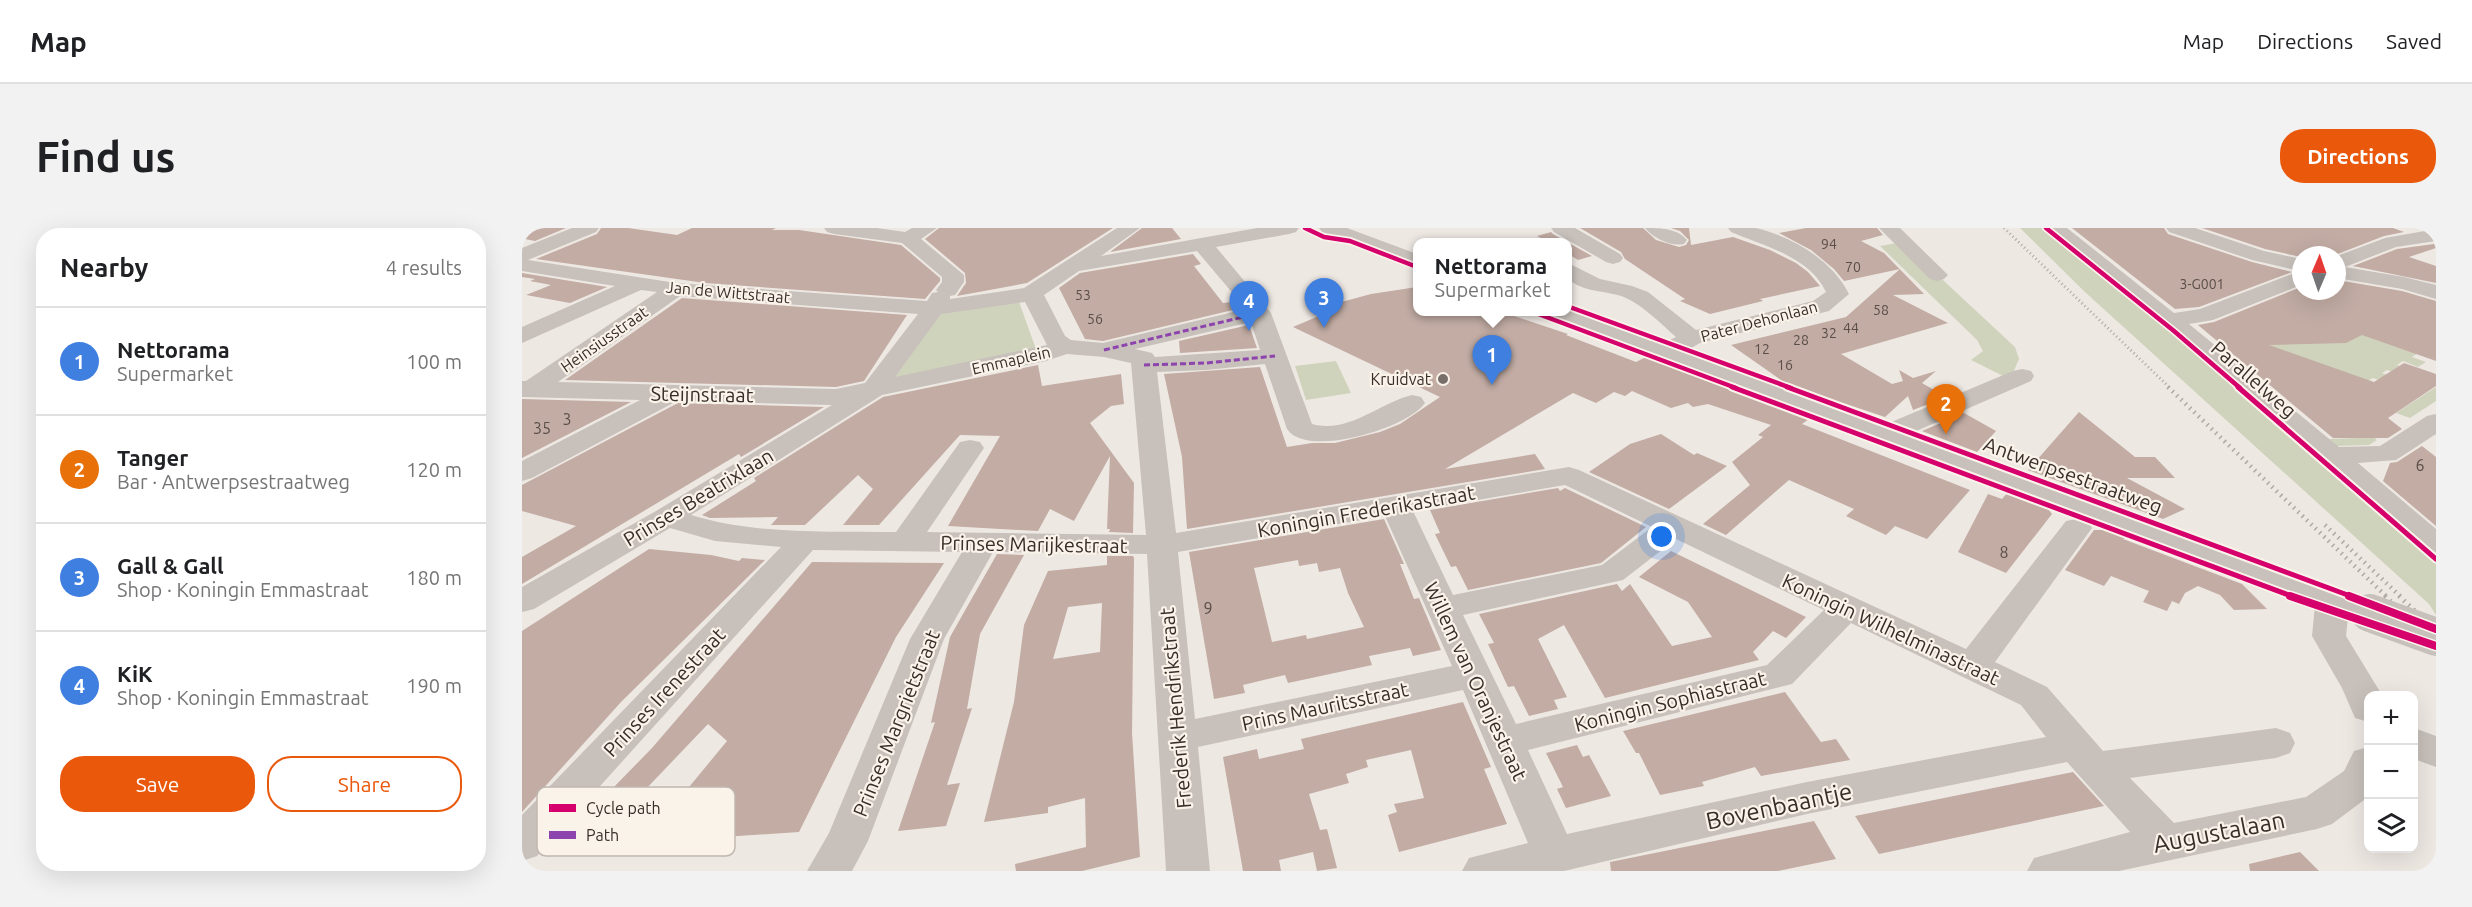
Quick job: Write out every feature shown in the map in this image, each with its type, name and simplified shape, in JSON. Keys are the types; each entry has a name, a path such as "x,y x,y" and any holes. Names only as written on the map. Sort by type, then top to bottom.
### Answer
{"street":[{"path":"522,255 589,228"},
{"path":"834,228 908,238 952,274 953,282 872,391"},
{"path":"908,238 927,228"},
{"path":"941,299 1018,297 1032,293 1130,228"},
{"path":"1070,268 1289,228"},
{"path":"1329,228 1413,260"},
{"path":"1561,228 1613,258"},
{"path":"1655,228 1677,240"},
{"path":"1744,230 1775,228"},
{"path":"1889,228 1937,274"},
{"name":"Parallelweg","path":"2055,228 2170,320 2436,545"},
{"path":"2176,228 2259,256 2292,263"},
{"name":"Pater Dehonlaan","path":"1665,352 1692,338 1821,306 1838,294 1828,275 1813,263 1744,230"},
{"path":"2346,260 2392,242 2436,235"},
{"path":"1201,243 1260,313 1300,429 1311,435 1367,425 1412,403"},
{"name":"Jan de Wittstraat","path":"522,265 676,289 941,299"},
{"path":"1572,272 1578,278 1588,282 1633,293 1692,338"},
{"path":"2346,273 2404,283 2436,292"},
{"path":"2170,320 2205,315 2292,281"},
{"path":"522,336 637,284"},
{"name":"Heinsiusstraat","path":"527,389 676,289"},
{"name":"Emmaplein","path":"1032,293 1055,340 1065,346"},
{"path":"1104,350 1260,313"},
{"name":"Antwerpsestraatweg","path":"1565,316 1890,432 2151,533 2436,637"},
{"path":"1065,346 1104,350 1143,358 1144,365 1206,363 1275,356"},
{"name":"Emmaplein","path":"872,391 1046,354 1065,346"},
{"name":"Frederik Hendrikstraat","path":"1144,365 1162,545 1188,871"},
{"path":"1890,432 2022,376"},
{"name":"Steijnstraat","path":"527,389 836,397 872,391"},
{"name":"Prinses Beatrixlaan","path":"522,601 667,517 872,391"},
{"path":"522,472 671,393"},
{"path":"2331,456 2386,454 2436,422"},
{"name":"Prinses Marijkestraat","path":"905,542 970,448"},
{"name":"Koningin Frederikastraat","path":"1162,545 1569,476"},
{"name":"Koningin Wilhelminastraat","path":"1569,476 2034,696 2086,757 2166,843"},
{"name":"Willem van Oranjestraat","path":"1396,507 1505,741 1555,856"},
{"name":"Prinses Marijkestraat","path":"667,517 715,532 805,540 1162,545"},
{"path":"1443,608 1612,573 1673,526"},
{"path":"1972,667 2077,528"},
{"name":"Prinses Irenestraat","path":"574,787 805,540"},
{"name":"Prinses Margrietstraat","path":"829,871 847,841 927,639 982,544"},
{"path":"2332,600 2329,636 2364,698"},
{"name":"Koningin Sophiastraat","path":"1505,741 1779,675 1846,608"},
{"name":"Prins Mauritsstraat","path":"1176,737 1473,675"},
{"name":"Bovenbaantje","path":"1484,871 1815,797 2086,757 2276,743"},
{"path":"2417,745 2436,752"},
{"name":"Augustalaan","path":"2049,871 2166,843 2317,812 2359,782 2364,771"},
{"name":"Prinses Irenestraat","path":"522,843 537,827"}],"green space":[{"path":"2020,228 2043,228 2173,334 2436,564 2436,615 2429,604 2086,293"},
{"path":"1902,242 2015,347 2019,359 2013,373 2005,377 1971,360 1983,351 1977,340 1880,246"},
{"path":"1018,299 1037,352 890,379 942,309"},
{"path":"2303,307 2418,353 2412,357 2426,362 2418,367 2403,361 2397,365 2411,370 2402,375 2387,370 2382,373 2395,378 2387,383 2373,378 2367,381 2364,429 2377,440 2369,445 2337,446 2329,439 2358,438 2253,335"},
{"path":"1336,361 1351,393 1306,400 1295,366"},
{"path":"2436,387 2436,401 2410,418 2396,413"}],"building":[{"path":"526,228 566,228 535,241 525,239"},
{"path":"601,228 628,228 677,235 692,228 776,228 772,230 799,230 901,245 940,278 940,281 925,299 705,283 536,259 597,234"},
{"path":"939,228 1113,228 1027,283 957,296 966,283 965,273 925,239"},
{"path":"1142,228 1172,228 1181,239 1110,252"},
{"path":"1580,228 1643,228 1656,240 1679,247 1686,245 1689,240 1680,231 1671,228 1689,228 1691,245 1733,237 1770,250 1796,263 1808,272 1820,286 1760,299 1763,301 1710,314 1680,301 1685,299 1625,259 1621,252"},
{"path":"1806,228 1877,228 1883,235 1861,241 1884,253 1900,269 1844,281 1834,269 1811,250 1779,233"},
{"path":"2072,228 2164,228 2168,234 2252,262 2292,272 2199,307 2175,309"},
{"path":"2202,228 2393,228 2404,232 2384,236 2346,251 2346,246 2292,246 2292,255 2265,249"},
{"path":"1551,232 1560,238 1540,238 1537,236"},
{"path":"2434,244 2436,248 2409,257 2436,266 2436,283 2353,266 2397,249"},
{"path":"1572,245 1592,256 1578,260 1572,256"},
{"path":"1193,254 1201,264 1194,266 1223,303 1231,302 1237,309 1103,341 1085,339 1059,288 1080,273"},
{"path":"1900,269 1924,294 1893,295 1948,323 1841,354 1892,384 1903,381 1899,370 1913,378 1936,371 1922,383 1946,397 1913,410 1908,396 1885,417 1777,381 1781,380 1731,345 1846,317"},
{"path":"522,273 607,287 570,303 526,295 551,285 530,281 535,279 522,277"},
{"path":"2346,282 2402,291 2436,301 2436,361 2362,335 2346,343 2269,345 2374,382 2404,363 2436,374 2436,386 2388,418 2402,429 2388,438 2333,438 2198,325 2214,322 2292,291 2292,300 2346,300"},
{"path":"1413,288 1413,316 1514,316 1568,334 1566,335 1636,362 1646,357 1739,393 1744,391 1813,416 1802,424 1970,490 1927,539 1895,526 1886,535 1846,516 1854,509 1789,480 1726,535 1703,524 1750,485 1732,462 1763,437 1758,435 1771,425 1708,404 1693,407 1688,403 1671,408 1632,391 1625,396 1614,392 1596,403 1573,393 1445,469 1535,454 1545,469 1187,529 1182,457 1164,374 1260,367 1287,447 1312,443 1335,443 1380,432 1400,424 1440,397 1293,327 1333,310 1323,307 1371,294"},
{"path":"682,298 907,315 864,381 836,387 565,380"},
{"path":"1249,325 1257,348 1180,353 1179,341"},
{"path":"1038,365 1042,386 1121,374 1124,404 1111,406 1090,423 1134,483 1133,533 1109,532 1110,529 1107,529 1110,456 1074,521 1050,509 1038,531 948,526 1000,436 960,435 879,525 843,525 873,489 858,475 805,525 771,525 778,517 710,518 702,515 756,481 754,478 883,397"},
{"path":"522,399 631,402 522,458"},
{"path":"678,403 824,407 741,457 739,454 522,584 522,557 576,526 522,511 522,485"},
{"path":"2079,412 2135,457 2155,457 2175,478 2127,478 2185,509 2163,519 2028,470"},
{"path":"1964,413 1996,431 1977,452 1922,431"},
{"path":"1661,434 1694,455 1697,453 1727,466 1669,509 1589,472 1630,444"},
{"path":"2422,446 2436,457 2436,526 2383,481 2390,463 2397,462"},
{"path":"1558,488 1560,491 1565,488 1646,527 1601,563 1468,590 1456,566 1451,567 1435,534 1440,533 1430,510"},
{"path":"2009,491 2045,505 2052,514 2006,573 1958,552 1988,494 2002,499"},
{"path":"1384,519 1404,564 1400,564 1414,599 1419,598 1441,650 1413,656 1410,648 1369,656 1372,665 1288,683 1285,675 1243,685 1245,693 1214,699 1189,552","holes":["1298,560 1299,566 1317,563 1319,572 1340,568 1348,593 1364,627 1307,639 1306,635 1272,642 1254,568"]},
{"path":"2094,530 2108,530 2126,537 2123,539 2242,584 2267,609 2234,610 2220,595 2198,586 2185,593 2179,604 2172,601 2167,611 2143,602 2149,591 2111,576 2104,586 2065,570"},
{"path":"649,549 711,555 739,561 742,558 765,560 621,702 544,787 537,787 537,795 522,812 522,631"},
{"path":"1671,551 1806,617 1786,638 1773,631 1753,652 1759,660 1605,698 1564,625 1538,639 1567,697 1554,700 1558,709 1529,716 1514,686 1508,687 1488,644 1494,643 1479,614 1617,584 1622,591 1630,584 1672,646 1712,637 1688,602 1639,577"},
{"path":"997,554 1024,555 980,634 967,709 972,708 947,785 960,783 946,826 898,831 935,722 931,723 950,637"},
{"path":"1107,556 1133,556 1134,558 1132,733 1140,857 1082,871 1016,871 1015,864 1086,847 1085,798 1048,807 1048,813 984,822 1014,702 1024,625 1048,571 1107,565","holes":["1102,603 1100,652 1053,659 1068,607"]},
{"path":"812,562 944,563 896,637 799,832 735,836 735,787 689,787 727,741 708,724 648,787 614,787 652,748"},
{"path":"1785,692 1821,742 1836,739 1850,760 1761,776 1755,767 1702,782 1704,786 1660,795 1639,753 1636,753 1623,731"},
{"path":"1463,702 1491,767 1484,769 1507,824 1399,852 1388,815 1397,812 1394,804 1424,798 1411,750 1366,760 1368,767 1346,774 1349,783 1309,794 1320,830 1327,829 1337,868 1317,871 1313,852 1279,860 1281,871 1243,871 1223,757 1257,749 1259,759 1304,749 1301,739"},
{"path":"1577,745 1583,757 1589,755 1611,796 1566,808 1557,789 1563,787 1546,753"},
{"path":"2073,772 2104,806 1879,854 1855,816"},
{"path":"1814,821 1836,859 1778,871 1611,871 1610,862"},
{"path":"2300,852 2319,871 2250,871 2249,864"}],"railway":[{"path":"2004,228 2170,388"},
{"path":"2168,387 2387,597"},
{"path":"2325,525 2401,597"},
{"path":"2385,596 2436,645"},
{"path":"2399,596 2436,631"}],"marked path":[{"path":"1104,350 1260,313"},
{"path":"1144,365 1206,363 1275,356"}],"cycle path":[{"path":"1305,228 1324,237 1350,241 1413,265"},
{"path":"2046,228 2174,331 2436,559"},
{"path":"1572,308 2099,501 2436,629"},
{"path":"1544,316 2293,597 2436,646"}],"place":[{"name":"Gall & Gall","path":"1324,328"},
{"name":"KiK","path":"1249,331"},
{"name":"Kruidvat","path":"1443,379"},
{"name":"Nettorama","path":"1492,385"},
{"name":"Tanger","path":"1946,434"}]}
